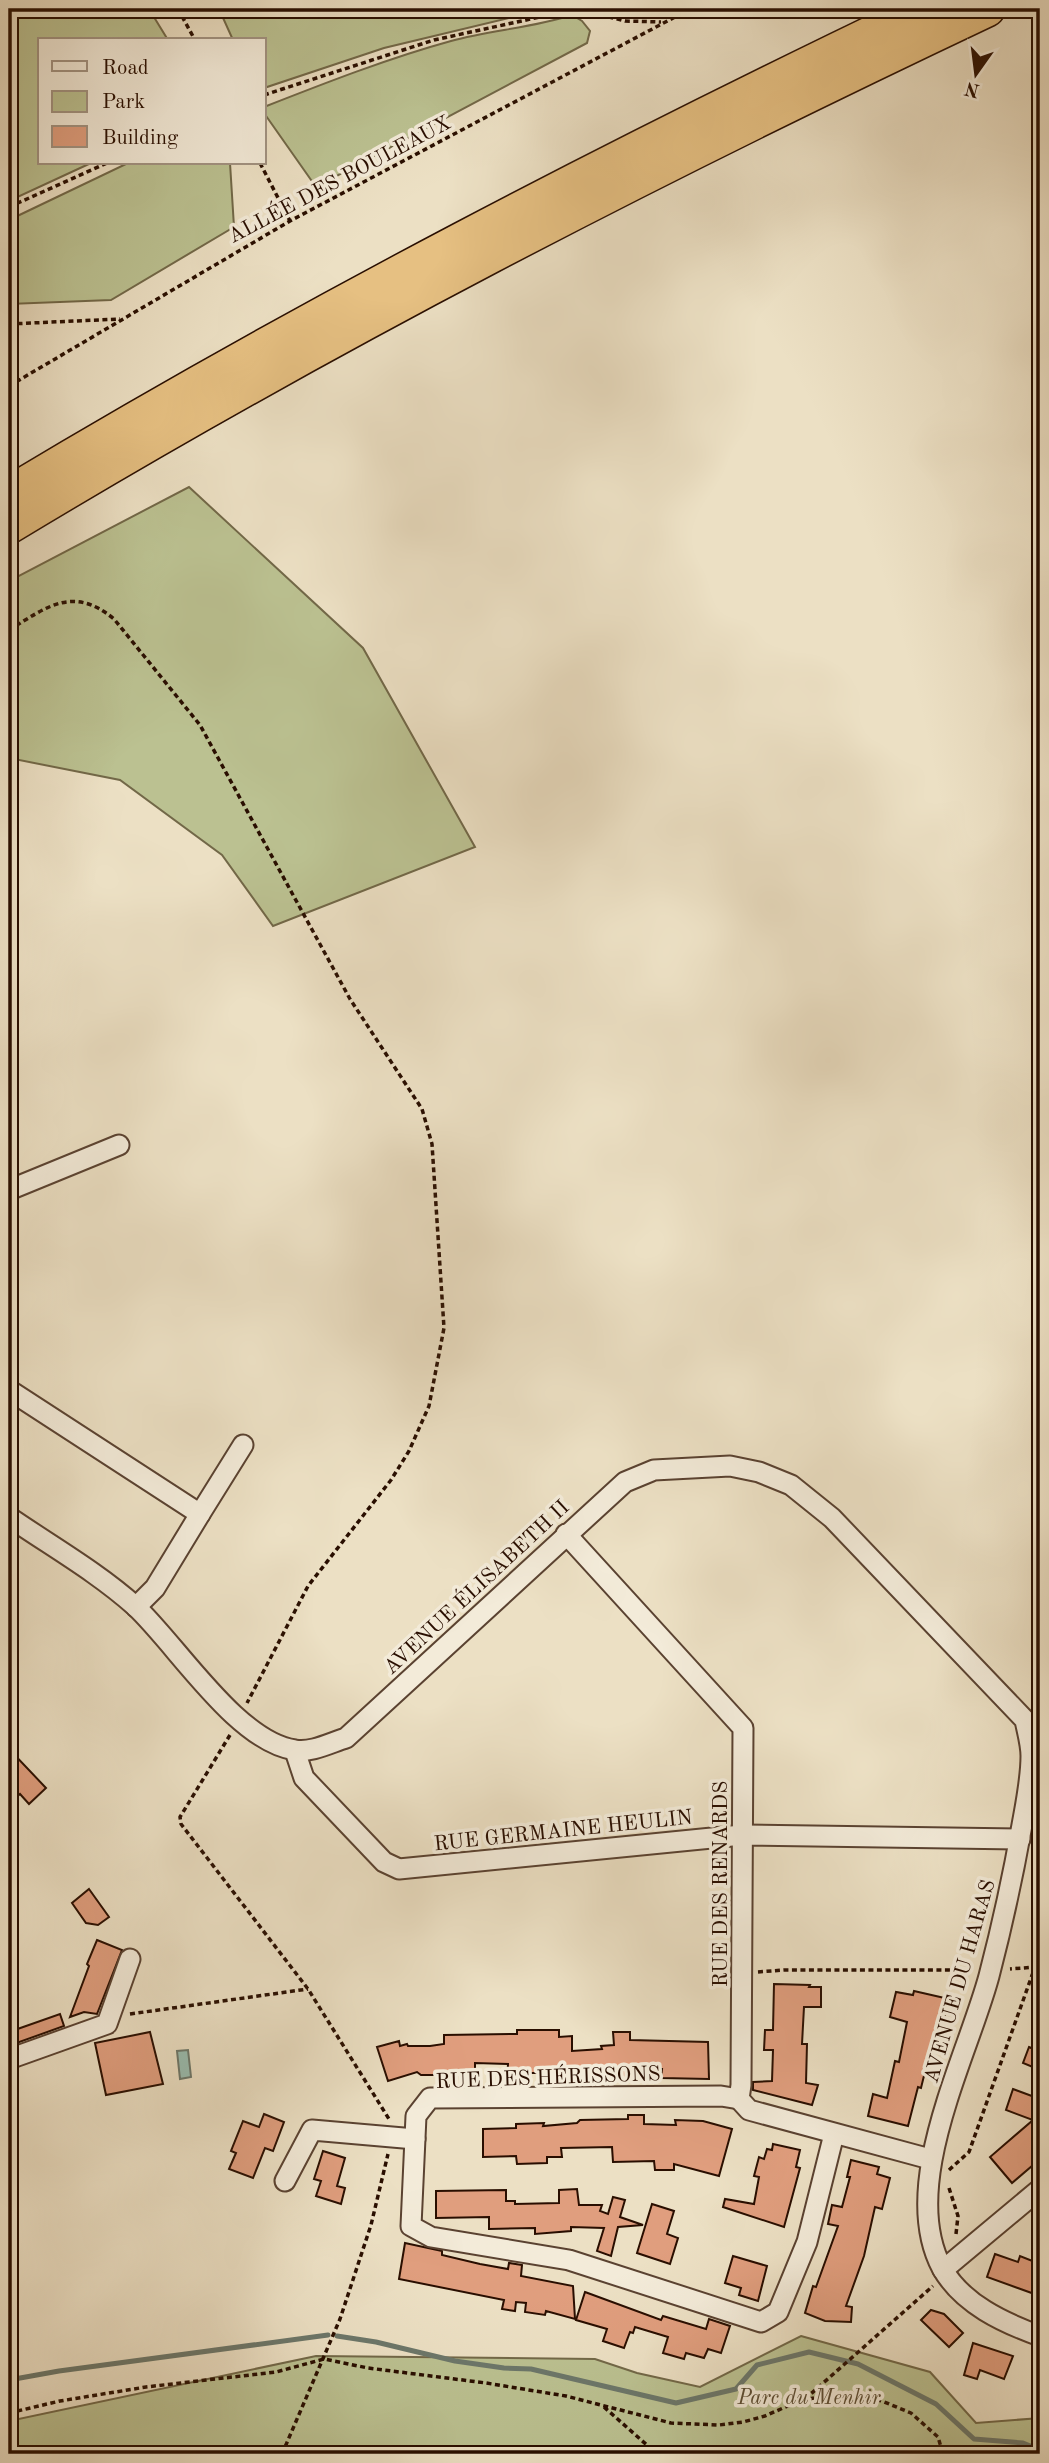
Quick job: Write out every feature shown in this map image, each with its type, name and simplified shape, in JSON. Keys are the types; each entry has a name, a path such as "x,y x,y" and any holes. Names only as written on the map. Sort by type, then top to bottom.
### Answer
{"highway":[{"path":"9,494 208,377 448,246 712,111 923,9"},
{"path":"9,526 222,401 471,265 724,136 987,9"}],"street":[{"path":"9,1190 119,1145"},
{"path":"9,1390 200,1514"},
{"path":"136,1607 155,1588 243,1446"},
{"name":"AVENUE DU HARAS","path":"693,1468 730,1466 791,1485 832,1518 1025,1720 1031,1756 1020,1839 1007,1905 990,1970 930,2159 926,2198 930,2232 946,2274 974,2303 1012,2326 1040,2336"},
{"name":"AVENUE ÉLISABETH II","path":"295,1751 314,1749 346,1738 625,1482 654,1470 693,1468"},
{"path":"9,1517 102,1580 136,1607 239,1720 266,1740 295,1751"},
{"name":"RUE DES RENARDS","path":"566,1534 743,1728 743,1974 741,2085 738,2099"},
{"name":"RUE GERMAINE HEULIN","path":"295,1751 304,1778 384,1862 399,1869 742,1835 1020,1839"},
{"path":"9,2059 107,2024 130,1959"},
{"name":"RUE DES HÉRISSONS","path":"738,2099 721,2096 430,2098 416,2116 411,2226 431,2237 569,2260 761,2322 778,2312 807,2242 834,2134"},
{"path":"738,2099 749,2110 930,2159"},
{"path":"285,2181 312,2130 415,2139"},
{"path":"946,2274 960,2256 1040,2189"}],"path":[{"path":"178,9 194,38"},
{"name":"ALLÉE DES BOULEAUX","path":"9,386 290,221 690,9"},
{"path":"266,94 434,40 572,10 584,10 625,21 663,22"},
{"path":"9,207 105,164"},
{"path":"261,164 290,221"},
{"path":"9,324 122,319"},
{"path":"9,630 62,601 81,601 99,607 114,619 200,725 349,999 422,1109 432,1144 444,1328 429,1406 409,1451 391,1480 308,1586 239,1720 180,1817 181,1824 308,1989 390,2121 387,2164 371,2225 324,2359 282,2454"},
{"path":"743,1974 784,1970 990,1970 1035,1967 969,2152 954,2164 947,2177"},
{"path":"109,2018 308,1989"},
{"path":"948,2185 958,2216 958,2229 952,2247 960,2256"},
{"path":"804,2400 936,2284 942,2284 946,2274"},
{"path":"9,2413 60,2401 146,2387 276,2372 324,2359 368,2368 566,2396 649,2420 671,2423 719,2425 765,2416 804,2400 856,2395 911,2413 939,2437 943,2454"},
{"path":"602,2406 657,2454"}],"green space":[{"path":"84,9 149,9 167,38 38,38 38,164 89,164 9,201 9,18 62,14"},
{"path":"219,9 546,9 384,48 266,87 266,38 232,38"},
{"path":"572,15 582,21 590,31 587,43 316,187 266,116 266,106 404,55 466,37"},
{"path":"126,164 230,164 234,227 111,300 9,304 9,220"},
{"path":"189,487 363,648 475,847 273,926 222,855 120,780 9,758 9,581"},
{"name":"Parc du Menhir","path":"801,2336 930,2372 976,2423 1040,2418 1040,2454 9,2454 9,2421 316,2356 595,2359 637,2373 700,2387"}],"water":[{"path":"188,2050 191,2077 180,2079 177,2051"}],"building":[{"path":"9,1749 46,1788 29,1804 20,1794 9,1804"},
{"path":"89,1889 109,1917 98,1925 86,1923 72,1903"},
{"path":"97,1940 122,1950 97,2014 84,2012 70,2017 89,1966 87,1964"},
{"path":"774,1984 821,1987 821,2007 804,2007 802,2044 807,2044 806,2083 818,2085 812,2105 753,2090 753,2082 772,2081 773,2050 764,2050 765,2030 773,2030"},
{"path":"914,1991 949,1999 938,2040 933,2039 908,2126 868,2116 873,2094 887,2098 895,2061 899,2062 907,2022 890,2017 896,1992 913,1995"},
{"path":"60,2014 64,2026 11,2045 9,2032"},
{"path":"517,2030 559,2030 559,2037 572,2036 572,2051 602,2049 601,2046 614,2045 613,2032 630,2032 630,2040 708,2042 709,2079 661,2078 662,2069 632,2069 633,2079 603,2080 602,2067 573,2069 574,2080 559,2080 559,2073 528,2073 528,2082 507,2082 508,2064 475,2063 475,2071 440,2072 440,2075 421,2075 417,2072 388,2081 377,2047 399,2041 400,2046 430,2046 444,2044 444,2035 517,2034"},
{"path":"150,2032 163,2084 106,2095 95,2043"},
{"path":"1029,2047 1040,2052 1040,2070 1023,2063"},
{"path":"1013,2089 1040,2099 1040,2175 1032,2166 1012,2183 990,2157 1033,2120 1006,2110"},
{"path":"264,2114 284,2122 273,2151 265,2148 253,2178 229,2169 236,2153 231,2151 243,2121 259,2127"},
{"path":"628,2115 644,2115 644,2124 676,2125 675,2120 703,2121 732,2129 719,2176 674,2164 674,2170 655,2170 654,2161 613,2162 612,2147 561,2148 562,2157 547,2157 547,2163 517,2164 516,2156 483,2157 483,2129 516,2128 516,2124 544,2123 543,2126 577,2123 580,2120 628,2119"},
{"path":"773,2144 800,2150 796,2167 800,2168 784,2227 723,2207 725,2199 754,2204 759,2177 754,2176 759,2157 764,2159 767,2149 772,2150"},
{"path":"323,2151 345,2158 337,2186 345,2188 341,2204 316,2196 321,2181 314,2179"},
{"path":"851,2160 879,2167 877,2174 890,2178 882,2209 875,2207 864,2256 846,2306 852,2307 851,2322 825,2321 805,2313 838,2226 828,2224 832,2205 842,2207 850,2177 847,2177"},
{"path":"577,2189 579,2205 602,2205 600,2211 608,2214 613,2197 625,2200 620,2217 643,2225 618,2227 611,2256 597,2251 604,2228 571,2227 571,2231 535,2234 535,2228 489,2229 489,2217 436,2218 436,2191 506,2190 506,2201 515,2201 515,2204 559,2203 559,2190"},
{"path":"652,2204 674,2211 667,2234 678,2238 670,2264 637,2253"},
{"path":"405,2243 442,2251 442,2255 480,2264 508,2269 509,2263 522,2265 521,2276 573,2286 575,2319 546,2311 545,2315 525,2312 526,2303 516,2302 515,2311 502,2309 504,2300 399,2279"},
{"path":"995,2254 1018,2262 1020,2256 1040,2264 1040,2296 987,2277"},
{"path":"733,2256 767,2266 758,2301 739,2295 741,2288 725,2283"},
{"path":"585,2292 661,2320 663,2316 706,2329 709,2319 730,2326 721,2353 708,2349 704,2358 686,2353 684,2359 663,2353 668,2337 635,2327 633,2333 630,2332 624,2348 603,2341 607,2329 576,2320"},
{"path":"931,2310 944,2314 963,2333 949,2347 921,2320"},
{"path":"973,2343 1013,2356 1004,2379 980,2370 977,2379 964,2375"}],"waterway":[{"path":"9,2380 328,2335"},
{"path":"337,2336 376,2342 455,2361 531,2369 676,2403 736,2389 757,2365 809,2352 858,2364 936,2404 974,2439 1023,2443 1040,2450"}]}
